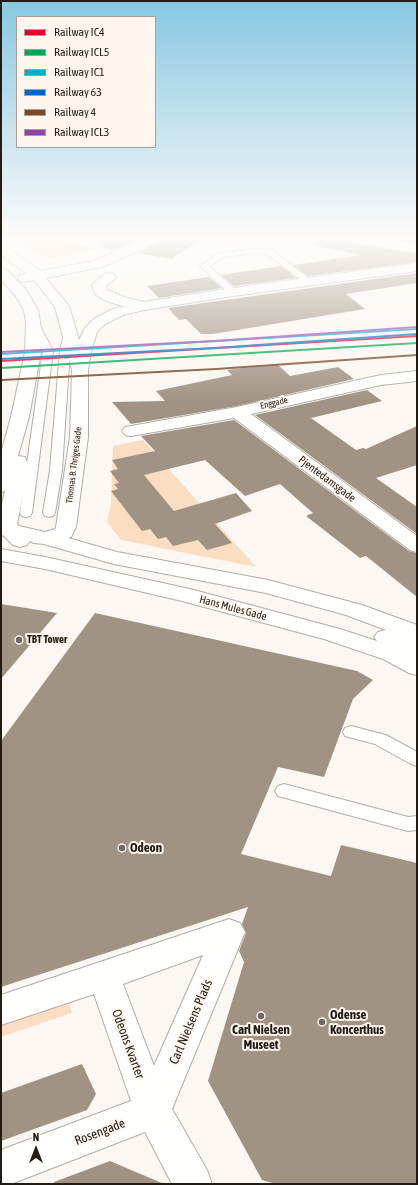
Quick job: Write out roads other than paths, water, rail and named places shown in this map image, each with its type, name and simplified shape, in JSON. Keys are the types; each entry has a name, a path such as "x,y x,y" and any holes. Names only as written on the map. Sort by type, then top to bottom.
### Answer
{"street":[{"path":"1,486 13,441 33,352 33,322 31,310 19,291"},
{"name":"Thomas B. Thriges Gade","path":"45,538 64,533 79,437 80,370 62,306 50,291"},
{"path":"101,291 109,297 144,306"},
{"path":"80,370 84,348 90,331 94,326 108,316 144,306 238,291"},
{"name":"Enggade","path":"131,431 237,412 381,380 417,376"},
{"name":"Pjentedamsgade","path":"237,412 417,546"},
{"path":"13,441 20,468 7,524 9,536 45,563"},
{"path":"9,536 45,538 114,558 158,568 268,587 354,610 417,633"},
{"name":"Hans Mules Gade","path":"1,555 45,563 186,596 332,634 391,654 417,667"},
{"path":"186,596 344,623 373,632 417,649"},
{"name":"Carl Nielsens Plads","path":"104,976 229,932 153,1111"},
{"path":"1,1010 104,976"},
{"name":"Odeons Kvarter","path":"104,976 153,1111 193,1184"},
{"name":"Rosengade","path":"1,1169 153,1111"}],"lane":[{"path":"26,513 48,351 33,322"},
{"path":"49,513 56,470 65,350 70,331"},
{"path":"351,732 380,739 417,760"},
{"path":"284,791 408,824 417,823"}],"railway":[{"path":"1,361 78,357"}],"rail line":[{"name":"ICL3","path":"1,352 214,341 416,327"},
{"name":"IC1","path":"1,354 417,329"},
{"name":"63","path":"1,359 215,348 417,334"},
{"name":"IC4","path":"1,361 417,336"},
{"name":"ICL5","path":"1,368 417,343"},
{"name":"4","path":"2,380 216,369 417,355"}],"place":[{"name":"TBT Tower","path":"19,640"},
{"name":"Odeon","path":"122,848"},
{"name":"Carl Nielsen Museet","path":"261,1016"},
{"name":"Odense Koncerthus","path":"322,1022"}]}
